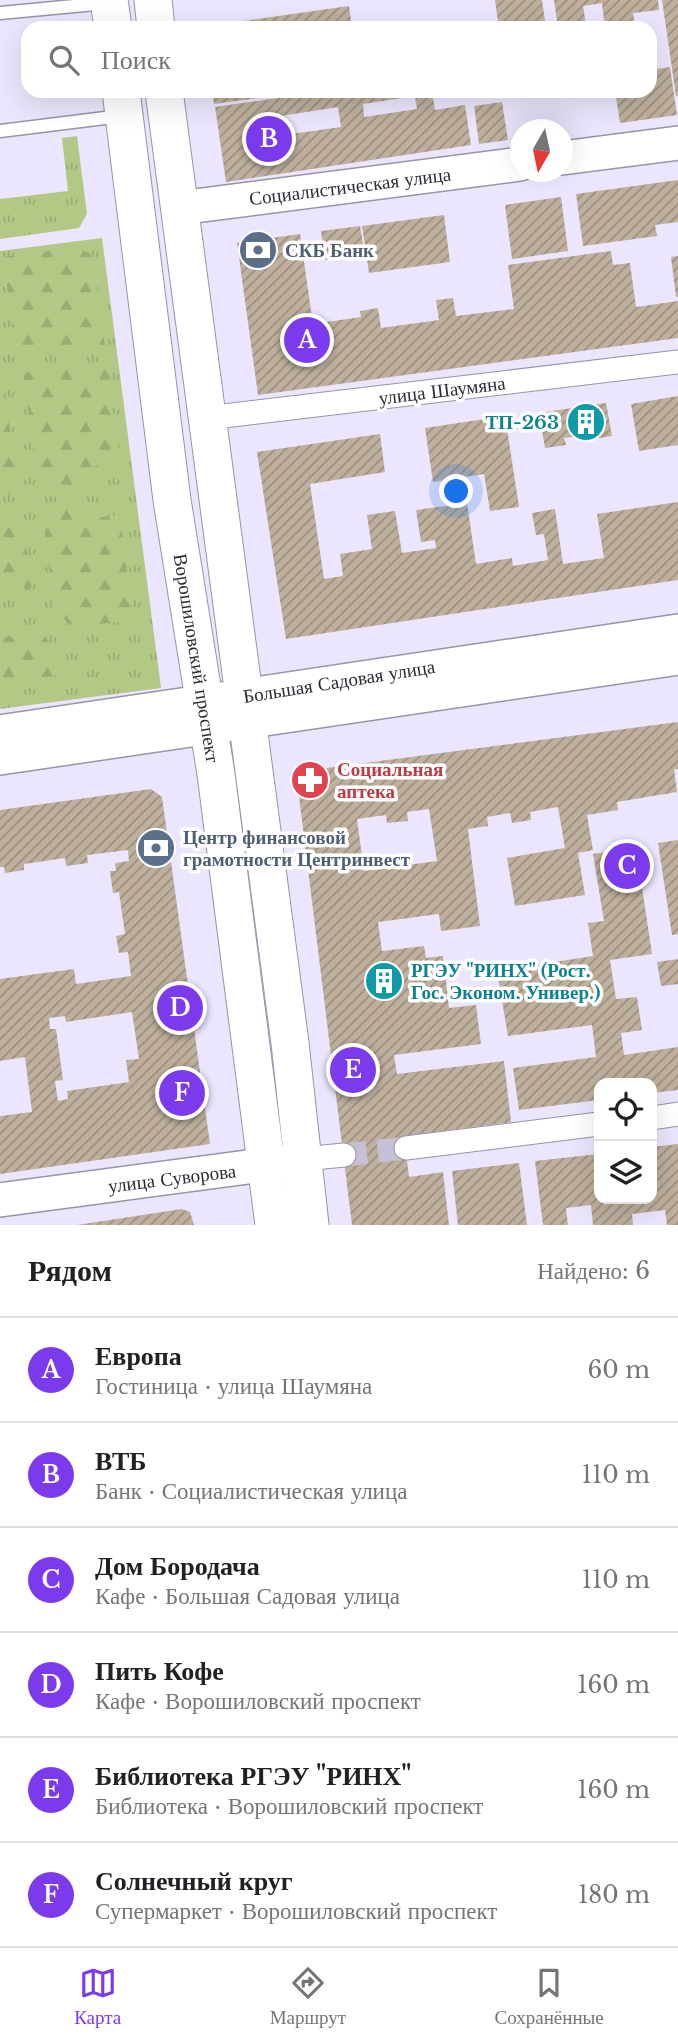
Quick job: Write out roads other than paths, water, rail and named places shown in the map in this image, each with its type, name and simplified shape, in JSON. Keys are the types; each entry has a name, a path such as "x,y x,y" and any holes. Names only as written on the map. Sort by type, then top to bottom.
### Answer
{"main road":[{"path":"153,0 155,21"},
{"name":"Ворошиловский проспект","path":"165,98 247,709 310,1225"},
{"name":"Ворошиловский проспект","path":"123,103 172,500 216,774 274,1225"},
{"path":"573,157 678,143"},
{"name":"Социалистическая улица","path":"179,208 510,165"},
{"name":"Большая Садовая улица","path":"247,709 678,631"},
{"name":"Большая Садовая улица","path":"0,732 205,715 678,658"},
{"name":"Большая Садовая улица","path":"0,758 205,715"},
{"name":"улица Суворова","path":"0,1200 304,1159"}],"street":[{"name":"улица Шаумяна","path":"207,418 678,362"},
{"path":"657,1117 678,1114"},
{"path":"406,1147 594,1125"},
{"name":"улица Суворова","path":"304,1159 344,1155"}],"lane":[{"path":"0,13 115,8"},
{"path":"0,131 123,103"}],"tunnel":[{"path":"344,1155 406,1148"}],"place":[{"name":"ВТБ","path":"269,139"},
{"name":"СКБ Банк","path":"258,250"},
{"name":"Европа","path":"307,340"},
{"name":"ТП-263","path":"586,422"},
{"name":"Социальная аптека","path":"310,780"},
{"name":"Центр финансовой грамотности Центринвест","path":"156,848"},
{"name":"Дом Бородача","path":"627,866"},
{"name":"РГЭУ \"РИНХ\" (Рост. Гос. Эконом. Универ.)","path":"384,981"},
{"name":"Пить Кофе","path":"180,1008"},
{"name":"Библиотека РГЭУ \"РИНХ\"","path":"353,1070"},
{"name":"Солнечный круг","path":"182,1093"}]}
